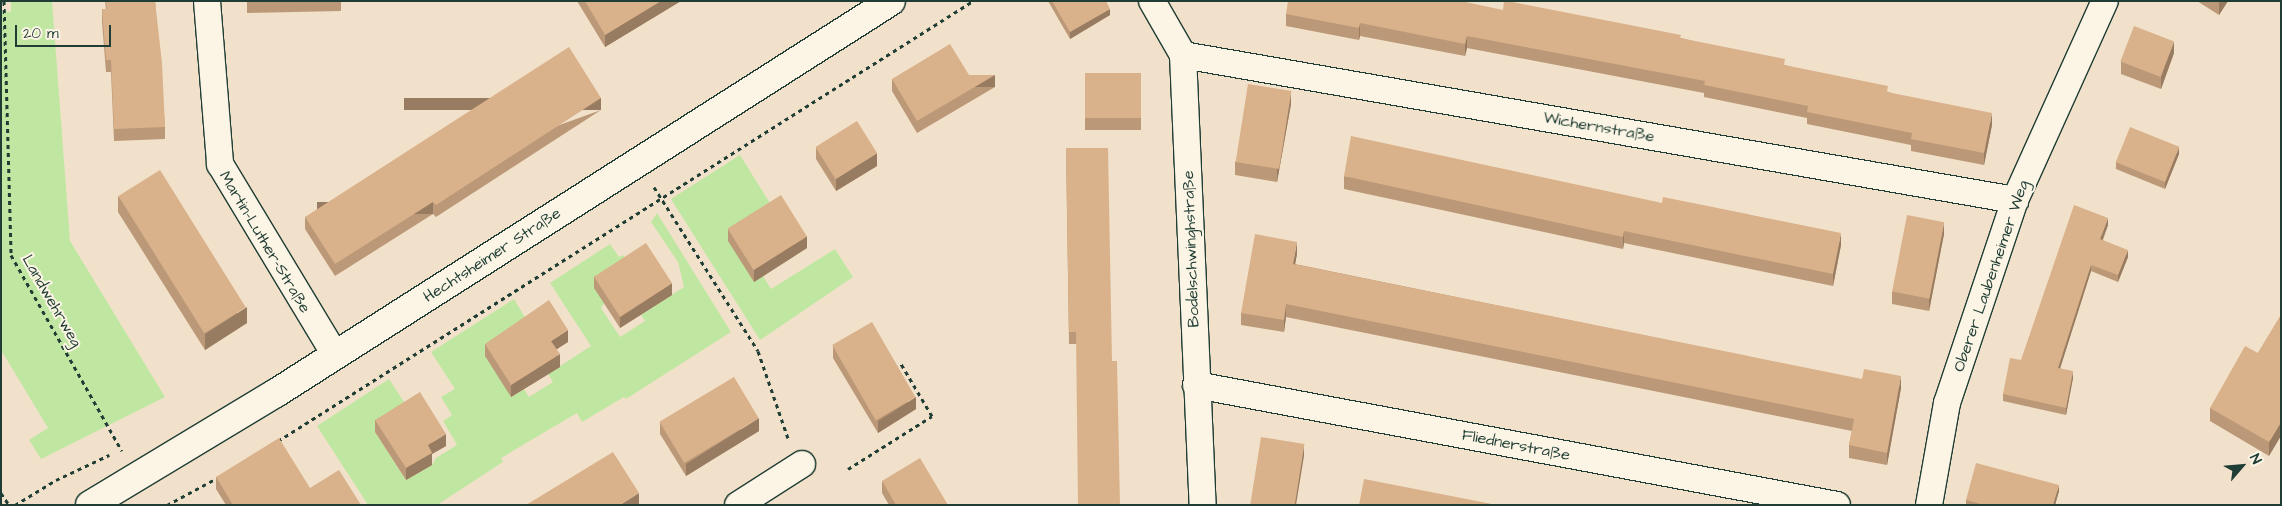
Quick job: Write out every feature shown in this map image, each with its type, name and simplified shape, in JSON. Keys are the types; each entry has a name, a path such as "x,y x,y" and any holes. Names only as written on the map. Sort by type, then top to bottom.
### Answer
{"street":[{"name":"Martin-Luther-Straße","path":"207,1 220,164 336,356"},
{"name":"Hechtsheimer Straße","path":"90,505 336,356 891,1"},
{"name":"Bodelschwinghstraße","path":"1152,1 1184,54 1202,505"},
{"name":"Oberer Laubenheimer Weg","path":"1928,505 1947,403 2015,200 2105,1"},
{"name":"Wichernstraße","path":"1184,54 2015,200"},
{"name":"Fliednerstraße","path":"1196,385 1837,505"},
{"path":"750,501 797,455"}],"path":[{"name":"Landwehrweg","path":"4,1 11,255 121,450 56,480 16,505"},
{"path":"275,443 973,1"},
{"path":"652,182 758,351 797,455"},
{"path":"848,469 932,416 900,362"},
{"path":"167,505 227,473"},
{"path":"1,493 9,505"}],"green space":[{"path":"11,1 52,1 70,241 165,397 41,459 29,440 48,428 1,350 1,11 11,12"},
{"path":"740,155 775,211 754,282 763,276 771,289 835,249 853,277 760,340 671,199"},
{"path":"657,213 731,332 626,399 624,397 582,422 577,413 501,458 503,462 437,505 368,505 317,426 389,379 410,411 375,432 406,480 432,465 436,458 457,445 443,421 452,415 441,397 455,389 431,352 514,299 529,324 511,397 524,389 529,397 553,382 548,374 591,346 550,283 610,244 619,257 623,255 629,265 601,308 620,337 645,321 641,315 684,287 678,262 651,222"}],"building":[{"path":"106,1 155,1 162,63 165,127 114,129 111,60 106,60 102,9 107,9"},
{"path":"585,1 661,1 605,35"},
{"path":"1052,1 1106,1 1110,9 1070,32"},
{"path":"1288,1 1461,1 1503,10 1504,1 1507,1 1681,35 1680,38 1785,59 1784,65 1888,86 1887,92 1992,113 1984,153 1911,139 1912,133 1807,112 1808,106 1704,85 1705,81 1467,36 1465,44 1360,23 1359,28 1286,14"},
{"path":"2134,26 2174,41 2161,77 2120,61"},
{"path":"950,44 969,75 995,75 917,121 892,79"},
{"path":"569,47 601,98 436,205 433,202 335,264 305,217"},
{"path":"1085,73 1141,73 1141,118 1085,118"},
{"path":"1248,84 1291,91 1279,169 1236,162"},
{"path":"857,121 877,153 836,179 815,147"},
{"path":"2130,127 2179,147 2165,182 2116,162"},
{"path":"1351,136 1662,203 1663,197 1841,233 1833,274 1624,231 1623,237 1344,176"},
{"path":"1066,148 1108,148 1112,361 1117,361 1120,505 1078,505 1076,332 1069,332"},
{"path":"160,170 246,307 204,333 118,196"},
{"path":"781,195 807,237 754,270 728,228"},
{"path":"2074,205 2108,218 2100,239 2128,250 2118,275 2091,265 2058,368 2073,371 2066,408 2003,394 2010,358 2021,360"},
{"path":"1907,215 1944,222 1929,299 1892,292"},
{"path":"1255,234 1297,242 1293,264 1862,379 1864,369 1901,376 1887,453 1849,445 1854,419 1286,304 1284,320 1241,313"},
{"path":"646,243 672,283 620,317 594,277"},
{"path":"549,300 568,330 551,341 560,354 511,385 485,344"},
{"path":"2281,315 2281,422 2269,442 2210,408 2245,346 2258,353"},
{"path":"872,322 916,397 876,420 832,345"},
{"path":"734,377 759,418 684,463 659,422"},
{"path":"420,392 446,434 428,445 432,453 406,468 375,420"},
{"path":"1261,437 1304,444 1295,505 1250,505"},
{"path":"279,438 310,488 339,470 361,505 233,505 216,477"},
{"path":"613,452 639,493 620,505 526,505"},
{"path":"920,458 948,505 896,505 882,481"},
{"path":"1976,463 2059,485 2053,505 1984,505 1966,500"},
{"path":"1364,479 1497,505 1359,505"}]}
